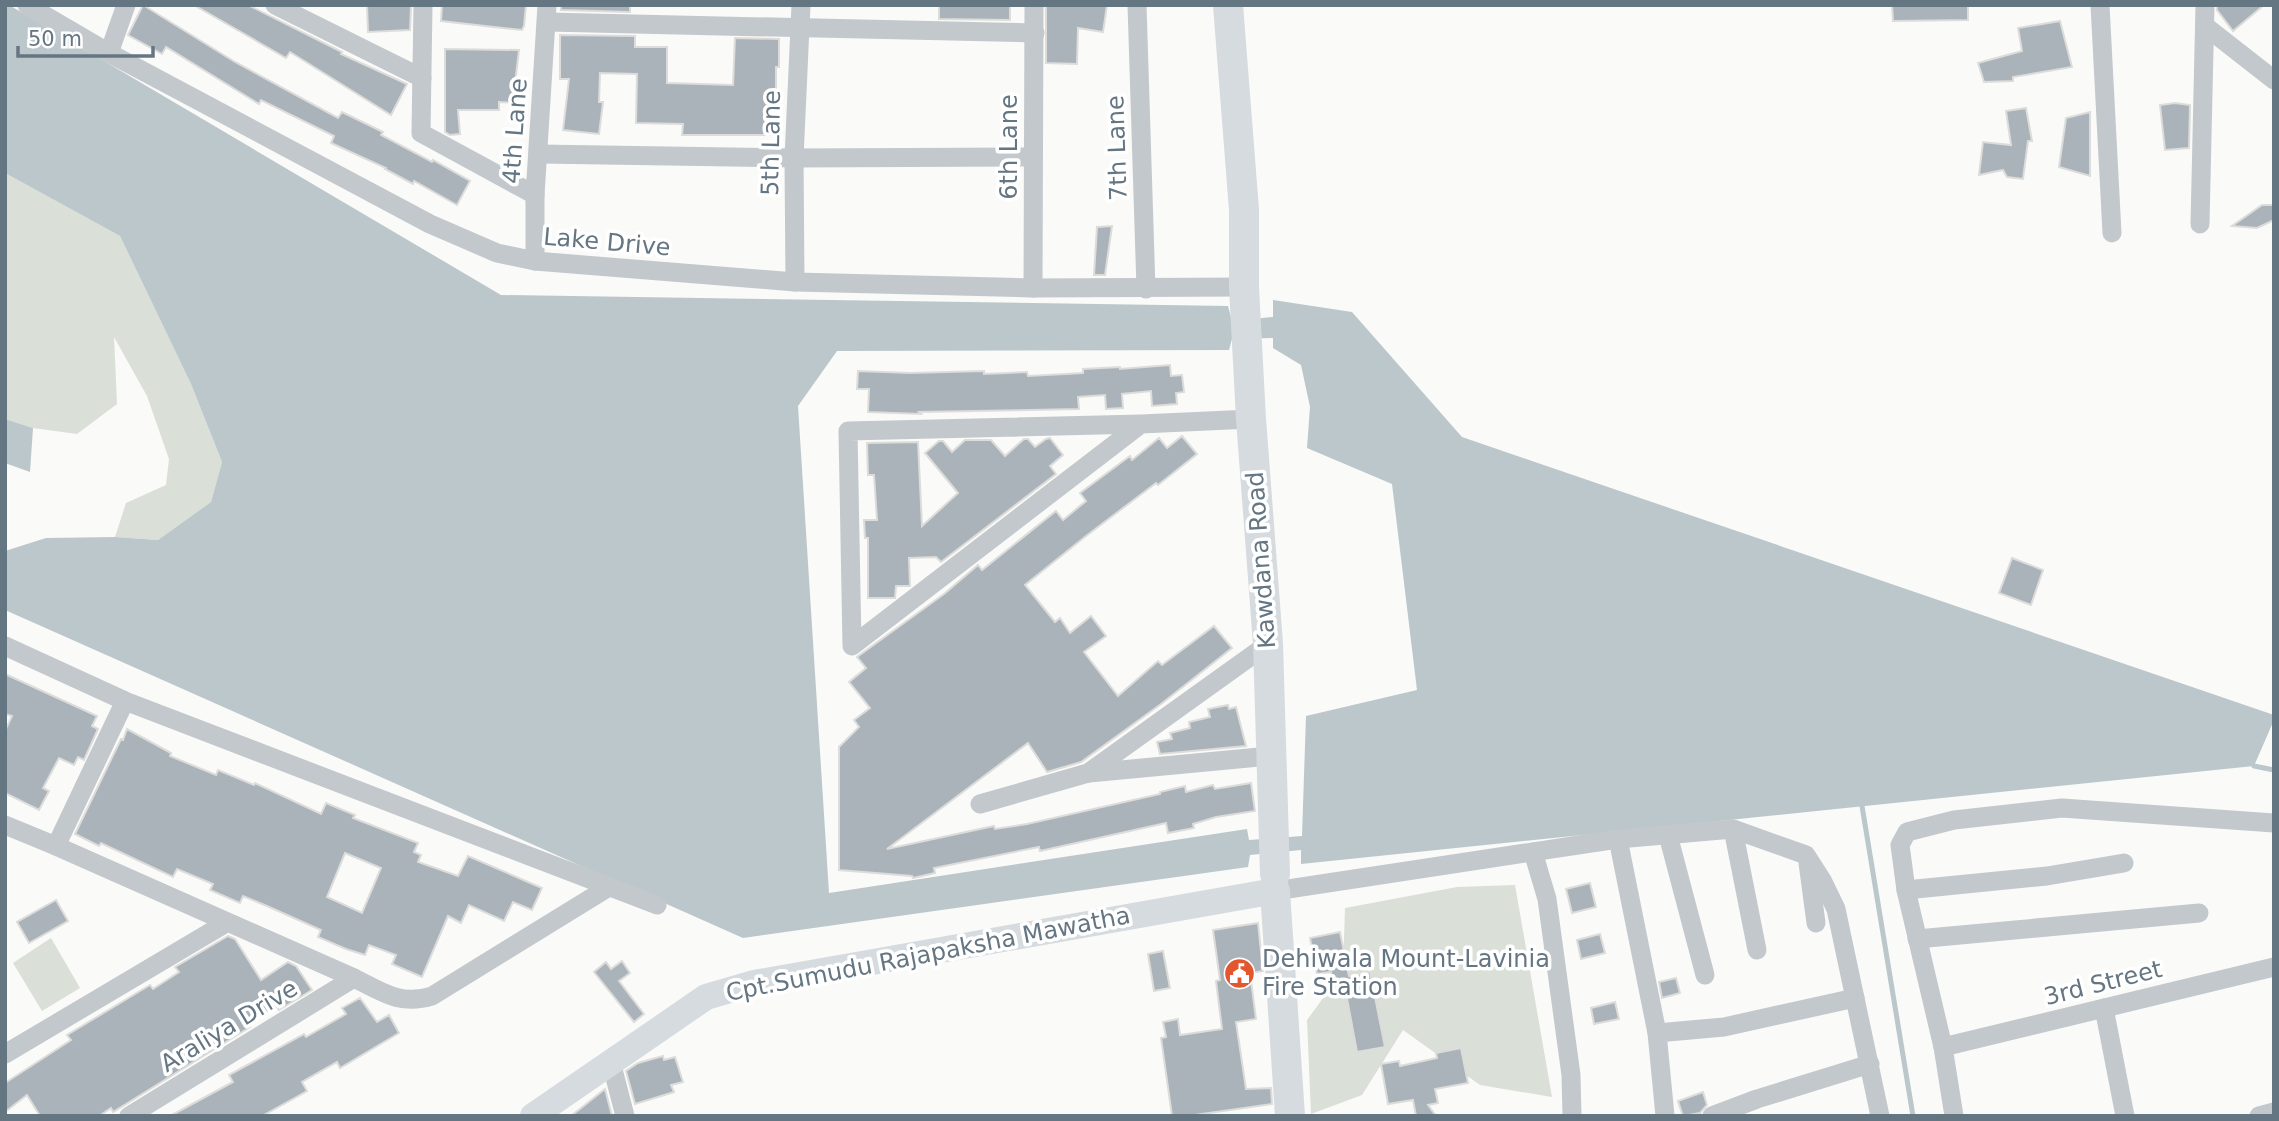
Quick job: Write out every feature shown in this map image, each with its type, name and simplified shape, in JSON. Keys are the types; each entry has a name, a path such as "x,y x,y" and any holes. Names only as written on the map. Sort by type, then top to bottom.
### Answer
{"main road":[{"name":"Kawdana Road","path":"1228,5 1244,210 1251,419 1268,644 1275,882 1290,1116"},
{"name":"Cpt.Sumudu Rajapaksha Mawatha","path":"533,1116 706,997 754,983 1275,882"}],"street":[{"name":"Lake Drive","path":"27,5 109,53 430,224 496,253 535,261 795,282 1146,289 1245,299"},
{"path":"109,53 125,5"},
{"path":"275,5 422,78"},
{"path":"423,5 421,133 535,195"},
{"name":"5th Lane","path":"795,282 794,158 801,5"},
{"name":"6th Lane","path":"1034,5 1034,288"},
{"name":"7th Lane","path":"1137,5 1146,289"},
{"path":"2100,5 2112,233"},
{"path":"2200,224 2205,5"},
{"path":"547,14 800,27 1035,33"},
{"name":"4th Lane","path":"535,261 535,195 547,14"},
{"path":"2205,26 2274,80"},
{"path":"539,154 794,158 1033,157"},
{"path":"1141,424 852,646 848,431 1251,419"},
{"path":"1088,773 1268,644"},
{"path":"5,646 125,701 657,905"},
{"path":"56,846 125,701"},
{"path":"980,804 1088,773 1270,756"},
{"path":"1954,1116 1943,1047 1906,890 1900,845 1907,832 1954,820 2062,808 2274,823"},
{"path":"5,825 392,996 415,1001 432,996 609,887"},
{"path":"1275,882 1533,852 1618,839 1732,829 1806,855 1836,909 1881,1116"},
{"path":"1732,829 1757,950"},
{"path":"1668,835 1705,975"},
{"path":"1618,839 1657,1033 1665,1116"},
{"path":"1533,852 1547,899 1571,1075 1572,1116"},
{"path":"1806,855 1816,923"},
{"path":"1906,890 2047,876 2124,863"},
{"path":"1917,939 2199,913"},
{"path":"5,1054 226,923"},
{"name":"3rd Street","path":"1943,1047 2274,967"},
{"name":"Araliya Drive","path":"129,1116 354,978"},
{"path":"1657,1033 1724,1027 1855,998"},
{"path":"2104,1008 2126,1116"},
{"path":"611,1062 625,1116"},
{"path":"1712,1116 1870,1064"},
{"path":"2259,1116 2274,1112"}],"shaded area":[{"path":"5,5 9,5 501,295 1228,306 1232,321 1273,317 1273,300 1352,312 1462,437 2274,715 2274,720 2254,766 1301,864 1301,850 1250,855 1248,867 743,938 5,610 5,551 46,538 115,537 158,540 211,502 222,462 191,384 120,236 5,173","holes":["1273,338 1273,348 1301,365 1310,407 1307,448 1392,484 1417,690 1306,716 1302,836 1249,840 1247,829 829,893 798,406 837,351 1229,350 1232,339"]},
{"path":"5,173 120,236 191,384 222,462 211,502 158,540 115,537 126,503 166,485 169,459 147,396 114,337 117,404 77,434 33,428 5,419"},
{"path":"5,419 33,428 30,472 5,463"},
{"path":"1515,885 1552,1097 1480,1085 1403,1030 1362,1095 1311,1114 1307,1020 1343,971 1345,908 1457,887"},
{"path":"51,938 80,988 42,1011 13,963"}],"building":[{"path":"143,5 235,62 338,118 342,112 470,181 457,205 414,181 413,184 386,168 331,143 334,136 261,100 259,104 166,47 162,54 128,35"},
{"path":"194,5 248,5 342,52 341,54 407,84 391,115 290,52 286,58"},
{"path":"367,5 411,5 410,30 368,32"},
{"path":"442,5 526,5 524,26 522,30 441,21"},
{"path":"561,5 630,5 630,12 561,10"},
{"path":"939,5 1010,5 1010,20 939,19"},
{"path":"1046,5 1107,5 1103,32 1078,28 1077,64 1046,63"},
{"path":"1892,5 1968,5 1968,20 1893,21"},
{"path":"2217,5 2264,5 2233,31 2217,10"},
{"path":"2060,21 2072,67 2013,77 2013,81 1984,82 1978,63 2022,51 2018,28"},
{"path":"560,35 635,36 635,47 667,47 667,83 733,85 735,38 779,39 779,67 776,67 776,135 682,135 683,124 636,123 637,74 600,73 599,102 603,102 599,134 563,130 569,79 560,79"},
{"path":"445,49 519,50 515,84 518,84 518,103 499,102 499,110 458,110 460,134 450,135 445,132"},
{"path":"2160,105 2190,105 2189,148 2165,150"},
{"path":"2026,108 2032,141 2028,141 2023,179 2007,177 2003,170 1979,175 1983,142 2011,145 2006,111"},
{"path":"2090,112 2090,176 2059,167 2066,118"},
{"path":"2262,205 2274,205 2274,220 2257,228 2232,226"},
{"path":"1112,226 1105,275 1094,275 1097,227"},
{"path":"1170,365 1171,376 1182,375 1184,392 1176,393 1177,404 1152,406 1151,391 1122,394 1123,408 1106,409 1105,395 1078,397 1079,409 919,412 921,414 868,412 869,389 857,389 858,371 984,371 984,374 1027,372 1028,376 1083,373 1083,369"},
{"path":"1182,436 1197,454 1025,585 1055,622 1060,618 1070,633 1091,616 1106,636 1084,652 1118,696 1158,661 1162,665 1214,626 1232,648 1081,762 1047,772 1028,743 887,849 994,826 995,829 1027,824 1185,786 1186,792 1213,785 1215,789 1251,783 1255,811 1216,817 1193,824 1194,828 1168,833 1166,823 1040,851 1039,847 934,868 935,873 913,878 839,870 839,747 859,727 854,720 870,708 849,682 866,668 857,657 944,594 978,565 982,570 1056,511 1063,520 1086,501 1080,493 1130,456 1132,460 1159,438 1167,448"},
{"path":"1050,438 1063,455 1050,466 1056,474 941,562 936,557 909,558 910,586 896,586 895,598 868,598 868,538 865,538 864,520 877,520 874,475 868,475 867,443 918,442 922,526 958,493 925,453 939,441 943,441 952,452 965,440 991,440 1005,456 1024,439 1028,439 1035,447"},
{"path":"2012,558 2043,570 2031,605 1999,593"},
{"path":"5,674 97,716 92,726 98,729 84,760 78,757 74,765 59,758 43,788 49,791 39,810 5,793 5,731 12,716 5,714"},
{"path":"1228,705 1229,709 1236,707 1246,746 1160,754 1157,742 1172,739 1170,733 1190,728 1189,722 1210,717 1208,709"},
{"path":"127,729 171,753 170,756 216,775 218,770 254,785 255,783 321,814 326,803 355,815 353,818 418,843 414,852 421,855 418,862 458,876 468,856 542,888 532,910 513,902 504,921 469,905 461,923 448,916 422,977 392,964 396,955 369,945 365,955 346,949 318,937 321,930 267,906 243,896 240,903 210,890 213,884 177,869 173,877 101,843 99,846 75,834 121,739 123,740","holes":["345,853 381,868 362,913 327,897"]},
{"path":"1590,883 1596,907 1572,913 1566,889"},
{"path":"56,900 68,921 29,943 17,922"},
{"path":"1258,923 1263,971 1250,973 1256,1019 1236,1022 1246,1089 1271,1088 1272,1104 1172,1116 1161,1038 1166,1037 1163,1022 1178,1019 1180,1035 1222,1029 1216,981 1220,980 1213,930"},
{"path":"1340,932 1349,976 1370,972 1385,1047 1357,1052 1346,993 1335,995 1331,972 1317,974 1310,938"},
{"path":"1600,934 1605,953 1581,959 1577,940"},
{"path":"228,936 235,939 261,980 288,962 296,966 312,990 279,1010 276,1006 248,1024 250,1027 113,1112 111,1108 99,1116 40,1116 27,1095 5,1112 5,1083 71,1040 67,1035 150,985 153,989 179,972 175,967"},
{"path":"1163,951 1170,988 1154,991 1148,954"},
{"path":"622,961 630,973 619,981 644,1014 634,1022 594,972 606,962 611,969"},
{"path":"1676,978 1680,993 1662,998 1659,982"},
{"path":"360,998 377,1022 389,1015 399,1033 340,1068 337,1062 302,1082 307,1091 262,1116 170,1116 233,1082 229,1075 346,1014 342,1008"},
{"path":"1615,1002 1619,1019 1594,1024 1591,1008"},
{"path":"1461,1048 1468,1083 1435,1089 1438,1103 1428,1105 1436,1116 1416,1116 1413,1100 1388,1104 1381,1064 1399,1061 1400,1066 1437,1058 1436,1053"},
{"path":"663,1056 664,1060 675,1057 683,1082 671,1085 674,1092 635,1104 626,1071 638,1063"},
{"path":"605,1089 612,1116 571,1116"},
{"path":"1703,1092 1707,1105 1700,1113 1683,1116 1678,1101"}],"waterway":[{"path":"2254,766 2274,770"},
{"path":"1862,806 1913,1116"}],"place":[{"name":"Dehiwala Mount-Lavinia Fire Station","path":"1239,973"}]}
